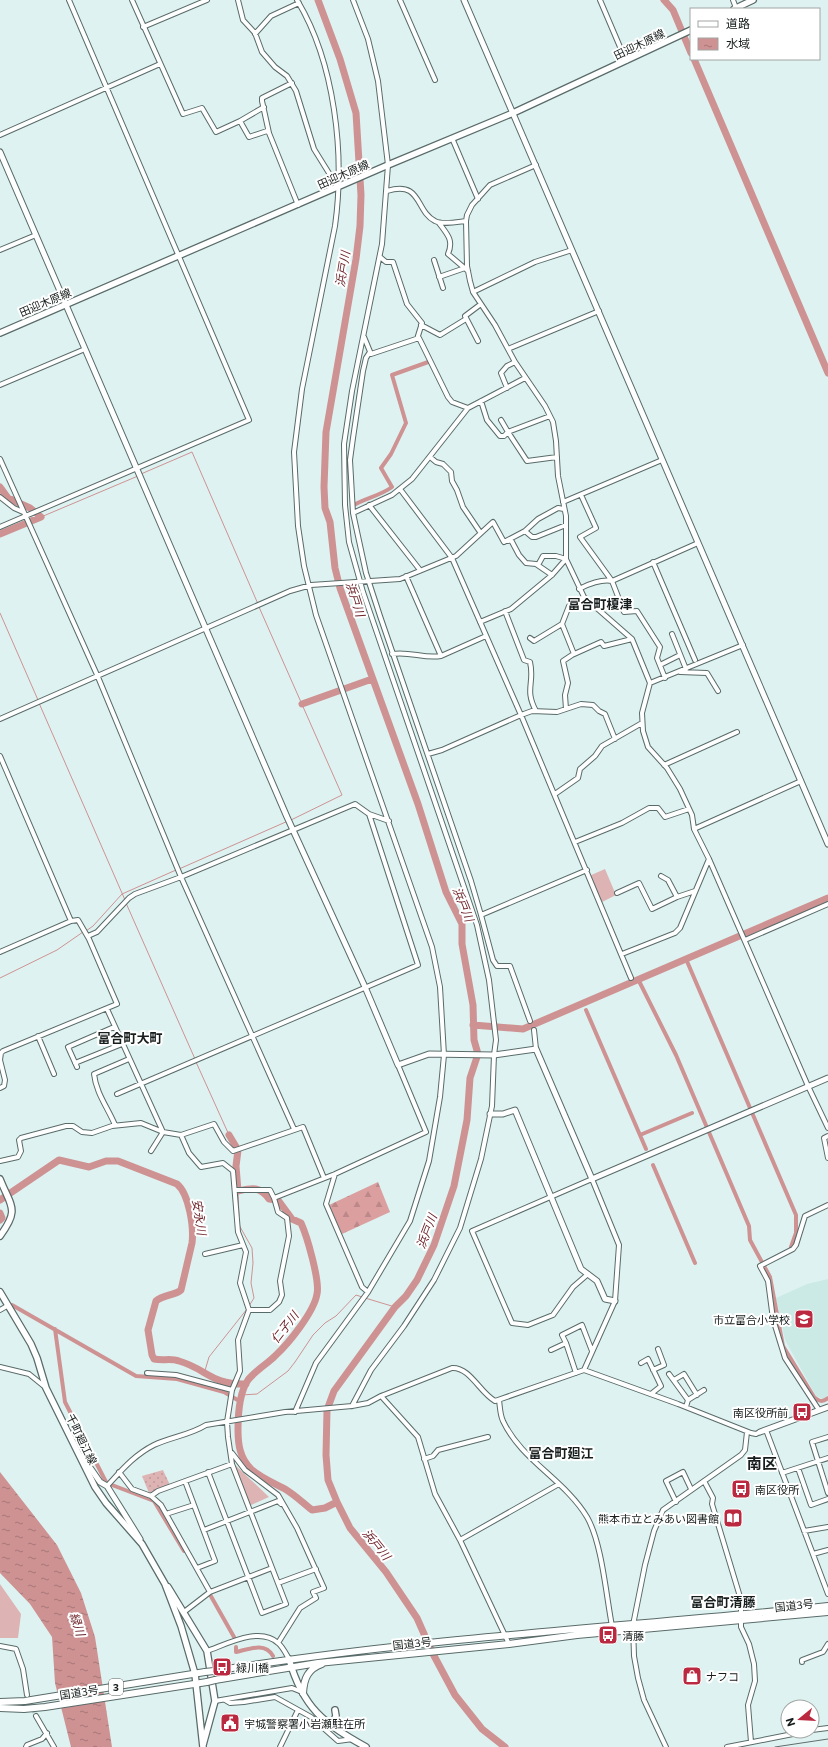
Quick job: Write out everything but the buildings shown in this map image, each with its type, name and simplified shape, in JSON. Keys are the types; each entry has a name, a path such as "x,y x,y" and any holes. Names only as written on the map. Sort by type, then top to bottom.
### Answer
{"highway":[{"name":"国道3号","path":"740,1618 828,1606"},
{"name":"国道3号","path":"0,1708 24,1709 45,1707 207,1682 291,1666 333,1661 509,1644 632,1628 828,1612"},
{"name":"国道3号","path":"0,1702 25,1702 42,1698 289,1659 468,1639 612,1626 632,1628"},
{"path":"303,1693 304,1680 308,1673 320,1665 333,1661"}],"main road":[{"path":"735,8 753,0"},
{"name":"田迎木原線","path":"0,333 338,188 387,165 513,113 689,31"},
{"path":"0,1179 10,1201 13,1212 12,1219 0,1236"},
{"name":"千町廻江線","path":"0,1292 31,1344 46,1388 95,1487 104,1500 142,1544 207,1651"},
{"name":"千町廻江線","path":"165,1584 181,1626 193,1675 203,1747 215,1701"},
{"path":"207,1651 215,1701"},
{"path":"289,1659 303,1693 315,1712 325,1720 327,1724 366,1747"},
{"path":"325,1720 329,1722 334,1720 336,1716 335,1710"}],"street":[{"path":"0,527 249,420 69,0"},
{"path":"132,0 183,114 202,108 216,132 240,121 264,107"},
{"path":"143,27 207,0"},
{"path":"238,0 243,20 255,34 267,59 287,76 292,83 299,98 318,156 338,188"},
{"path":"352,1406 371,1370 404,1326 434,1280 460,1228 481,1159 490,1114 496,1040 484,951 477,925 360,581 349,542 345,505 344,468 348,419 380,257 387,191 387,165 382,104 377,74 363,24 354,0"},
{"path":"400,0 435,80"},
{"path":"464,0 828,844"},
{"path":"600,0 626,61"},
{"path":"733,0 735,8"},
{"path":"255,34 271,16 298,1 314,34 327,77 338,145 338,203 335,226 302,389 294,452 298,520 308,586 316,615 422,916 438,973 443,1023 444,1055 440,1098 429,1162 410,1221 368,1292 316,1363 295,1412"},
{"path":"0,135 160,64"},
{"path":"292,83 262,98 269,133 298,205"},
{"path":"240,121 249,137 267,131 269,133"},
{"path":"452,138 478,199"},
{"path":"0,152 287,817 365,987 426,1132 335,1174 274,1198"},
{"path":"536,165 490,185 467,215 466,270 473,292 495,325 515,362 550,416 556,442 558,476 566,525 566,559 584,598 632,639 650,683 644,702 642,723 648,747 674,778 692,815 694,829 741,930 808,1086 828,1128"},
{"path":"387,191 401,189 414,193 430,218 439,223 449,235 451,242 448,254 466,270"},
{"path":"439,223 466,222"},
{"path":"0,250 36,235"},
{"path":"473,292 534,262 572,250"},
{"path":"380,257 386,262 393,262 407,304 422,323 417,339"},
{"path":"434,260 443,288"},
{"path":"439,277 466,270"},
{"path":"421,325 440,335 466,319 465,316 481,304"},
{"path":"508,349 599,311"},
{"path":"466,319 478,341"},
{"path":"364,337 370,352"},
{"path":"370,352 371,354 420,338 448,397 452,402 468,408"},
{"path":"0,385 85,350"},
{"path":"370,352 366,358 363,372 352,438 350,473 353,513 369,580 392,654 428,754 481,915 493,960 497,966 510,966 530,1021"},
{"path":"507,388 500,373 507,366 515,362"},
{"path":"353,513 392,495 412,479 468,408 525,378"},
{"path":"481,401 487,420 500,436 504,436 508,432 550,416"},
{"path":"501,420 527,462 557,457"},
{"path":"430,457 448,468 463,507 480,532"},
{"path":"0,459 98,677 174,860 294,1129"},
{"path":"563,502 662,460"},
{"path":"400,489 452,558 521,714 631,978"},
{"path":"582,495 596,528 580,537 612,581 624,612 637,611 660,647 658,658 665,678"},
{"path":"0,497 25,515"},
{"path":"370,504 420,570"},
{"path":"504,542 525,531 538,519 558,508 564,509"},
{"path":"0,718 98,677 266,602 308,586 369,580 389,581 406,576 452,558 463,551 480,532 493,522 504,542"},
{"path":"525,531 532,537 536,537 566,525"},
{"path":"504,542 511,540 519,555 526,563 538,564 552,575"},
{"path":"579,589 590,584 606,580 612,581 698,543"},
{"path":"538,564 544,556 556,556 566,559"},
{"path":"480,622 505,611 526,597 552,575 566,559"},
{"path":"653,562 695,660"},
{"path":"406,576 440,656"},
{"path":"530,638 534,641 562,624 569,606 584,598"},
{"path":"505,611 524,660 530,662 532,672 529,695 536,711"},
{"path":"562,624 574,654"},
{"path":"672,634 686,669"},
{"path":"392,654 413,653 428,657 440,656 486,636"},
{"path":"566,710 565,695 568,684 563,661 574,654 601,642 604,646 632,639"},
{"path":"650,683 743,645"},
{"path":"660,665 680,655"},
{"path":"679,672 707,673 718,691"},
{"path":"428,754 442,750 521,714 536,711 557,712 581,704 593,705 598,711 605,714 615,739"},
{"path":"555,794 578,778 580,769 595,756 602,746 642,723"},
{"path":"664,765 737,732"},
{"path":"0,756 71,921"},
{"path":"694,829 801,781"},
{"path":"88,936 97,932 129,898 292,828 355,804 369,814 389,821"},
{"path":"575,842 622,823 649,808 658,808 665,818 689,809"},
{"path":"117,1094 418,965 369,814"},
{"path":"622,954 675,933 680,928 709,859"},
{"path":"481,915 587,870"},
{"path":"661,876 668,880 677,897"},
{"path":"616,892 639,883 652,909 695,890"},
{"path":"745,939 828,904"},
{"path":"0,952 71,921 78,920 88,936 117,1004 3,1051 1,1053 0,1060 5,1080 4,1086 0,1088"},
{"path":"106,1009 163,1132"},
{"path":"114,1027 68,1047 76,1065 122,1044"},
{"path":"534,1030 536,1049 619,1244 614,1301 584,1370"},
{"path":"38,1036 54,1074"},
{"path":"398,1065 425,1055 494,1054 536,1049"},
{"path":"115,1125 98,1092 94,1074 129,1059"},
{"path":"588,1274 572,1287 553,1315 528,1325 512,1323 472,1231 828,1078"},
{"path":"490,1114 503,1114 515,1110 581,1269 597,1282 605,1300 614,1301"},
{"path":"0,1161 18,1156 21,1151 19,1140 21,1138 66,1126 73,1126 82,1132 88,1133 115,1125 141,1123 163,1132 181,1135 214,1124 224,1142 233,1151 303,1127 324,1178"},
{"path":"151,1151 163,1132"},
{"path":"181,1135 189,1153 201,1167 223,1163 228,1165 233,1171 238,1232 246,1252 240,1283 249,1310 238,1340 240,1371 232,1390 227,1422 232,1464 286,1604 262,1613 208,1472"},
{"path":"828,1136 824,1138 828,1158"},
{"path":"335,1174 326,1204 362,1287 368,1292"},
{"path":"235,1190 270,1190 278,1212 287,1218 290,1230 280,1281 282,1295 279,1302 270,1310 249,1310"},
{"path":"819,1410 785,1358 773,1319 768,1281 760,1266 793,1249 796,1245 805,1216 828,1205"},
{"path":"205,1254 243,1245"},
{"path":"0,1310 7,1306"},
{"path":"576,1373 562,1335 582,1325 592,1351"},
{"path":"551,1350 566,1344"},
{"path":"653,1370 664,1365 658,1349"},
{"path":"641,1363 648,1359 661,1386 651,1394"},
{"path":"0,1367 29,1374 46,1388"},
{"path":"107,1486 132,1460 155,1444 196,1431 206,1424 368,1403 381,1396 435,1374 456,1368 469,1375 489,1398 495,1401 584,1370 686,1407 747,1432 756,1434 828,1406"},
{"path":"147,1373 176,1375 232,1390"},
{"path":"674,1380 684,1373 697,1395"},
{"path":"669,1374 688,1400"},
{"path":"686,1407 688,1400 704,1390"},
{"path":"381,1396 418,1437 435,1494 460,1540 509,1644"},
{"path":"499,1400 502,1420 512,1438 559,1484 587,1517 598,1553 612,1626"},
{"path":"763,1431 782,1473 828,1594"},
{"path":"666,1747 644,1700 638,1678 632,1628 654,1531 663,1510 676,1502 691,1489 711,1478 741,1455 744,1450 747,1432"},
{"path":"424,1459 433,1456 438,1450 488,1437"},
{"path":"828,1437 812,1442 828,1493"},
{"path":"76,1449 100,1482 107,1486 136,1531 142,1544"},
{"path":"231,1452 245,1470 278,1495 297,1528 324,1588 314,1592 316,1598 300,1608 278,1643"},
{"path":"782,1473 828,1458"},
{"path":"151,1496 153,1493 232,1464"},
{"path":"798,1468 811,1505 828,1499"},
{"path":"119,1472 132,1489 151,1496 161,1505 210,1592"},
{"path":"676,1502 666,1481 683,1472 691,1489"},
{"path":"185,1481 214,1561 197,1568"},
{"path":"704,1481 713,1498 712,1504 741,1600 741,1627 749,1644 755,1672 753,1688 748,1705 750,1742"},
{"path":"460,1540 559,1484"},
{"path":"204,1530 278,1501 284,1507"},
{"path":"166,1514 194,1505"},
{"path":"804,1531 828,1527"},
{"path":"813,1554 828,1550"},
{"path":"184,1612 204,1595 210,1592 272,1568"},
{"path":"278,1583 316,1569"},
{"path":"207,1651 241,1639 261,1636 278,1643 289,1659"},
{"path":"802,1662 802,1660 823,1652 828,1644"},
{"path":"0,1646 16,1649 23,1669 27,1695"},
{"path":"215,1701 292,1688 303,1693"},
{"path":"225,1700 230,1703 275,1697 311,1716 338,1741 353,1739"},
{"path":"280,1747 298,1710"},
{"path":"36,1716 54,1747"},
{"path":"26,1747 27,1745 42,1739 47,1733"},
{"path":"727,1747 780,1736"}],"shaded area":[{"path":"605,869 616,895 602,902 589,876"},
{"name":"市立富合小学校","path":"828,1279 828,1395 823,1399 816,1396 785,1340 776,1298 807,1284"},
{"path":"233,1463 269,1497 249,1506"},
{"path":"163,1470 170,1485 149,1493 142,1476"},
{"path":"0,1584 21,1614 18,1638 0,1638"}],"green space":[{"path":"378,1182 390,1212 342,1234 329,1205"}],"water":[{"name":"緑川","path":"0,1472 57,1545 81,1593 95,1637 112,1747 71,1747 55,1683 52,1637 30,1604 0,1573"}],"waterway":[{"name":"浜戸川","path":"318,0 340,59 356,113 361,195 360,226 356,259 326,432 324,487 325,508 330,522 335,568 340,588 418,804 446,892 462,924 462,944 473,1005 474,1040 478,1054 470,1078 467,1120 454,1186 434,1245 417,1280 406,1296 395,1307 334,1391 327,1410 326,1455 328,1480 350,1528 386,1572 417,1618 432,1652 455,1695 482,1729 505,1747"},
{"path":"664,0 673,10 690,51"},
{"path":"694,60 828,373"},
{"path":"352,506 383,493 392,487 381,468 391,454 406,423 392,375 431,361"},
{"path":"141,474 192,452 258,604"},
{"path":"41,517 138,476"},
{"name":"仁子川","path":"0,487 8,498 30,508 41,517 0,534"},
{"path":"259,607 342,795 291,820"},
{"path":"0,613 38,700"},
{"path":"302,704 372,679"},
{"path":"39,703 125,900"},
{"path":"179,869 288,821"},
{"path":"86,931 93,926 122,894 176,870"},
{"path":"473,1025 523,1029 828,898"},
{"path":"126,903 195,1059"},
{"path":"0,978 57,950 83,932"},
{"path":"686,959 796,1215 796,1233 791,1247"},
{"path":"638,979 676,1055 749,1226 750,1240 770,1277 783,1346 814,1397 821,1401 828,1398"},
{"path":"586,1010 646,1149"},
{"path":"196,1062 229,1135"},
{"path":"640,1135 692,1113"},
{"name":"仁子川","path":"229,1135 238,1150 236,1166 238,1191 252,1189 259,1190 269,1199 278,1200 292,1219 301,1223 317,1279 317,1294 315,1301 300,1327 281,1350 254,1374 245,1385 241,1398 238,1418 240,1451 247,1465 251,1469 263,1478 289,1491 312,1510 325,1508 337,1502"},
{"name":"安永川","path":"0,1200 59,1160 89,1167 106,1161 118,1161 177,1184 185,1195 188,1203 192,1228 192,1243 181,1290 162,1297 156,1301 148,1330 152,1355 154,1359 176,1360 188,1364 225,1382 246,1384"},
{"path":"653,1165 695,1263"},
{"path":"238,1191 239,1216"},
{"name":"安永川","path":"0,1213 2,1218 0,1220"},
{"path":"239,1225 252,1248 253,1263 251,1283 254,1298 249,1306"},
{"path":"242,1395 257,1394 288,1371 313,1335 325,1323 336,1316 356,1295 362,1297"},
{"path":"365,1298 395,1307"},
{"path":"12,1305 136,1376 177,1379 224,1392 241,1402"},
{"path":"204,1374 209,1357 247,1309"},
{"path":"55,1329 65,1402 106,1482"},
{"path":"112,1485 154,1501 184,1551"},
{"path":"208,1591 234,1637"},
{"path":"236,1647 236,1652 251,1648 266,1649 273,1656"}],"tunnel":[{"path":"28,1698 36,1716"}],"railway":[{"path":"775,1747 828,1739"}],"place":[{"name":"市立富合小学校","path":"804,1319"},
{"name":"南区役所前","path":"802,1412"},
{"name":"南区役所","path":"741,1489"},
{"name":"熊本市立とみあい図書館","path":"733,1518"},
{"name":"清藤","path":"608,1635"},
{"name":"緑川橋","path":"222,1667"},
{"name":"ナフコ","path":"692,1676"},
{"name":"宇城警察署小岩瀬駐在所","path":"230,1723"}],"district":[{"name":"富合町榎津","path":"600,604"},
{"name":"富合町大町","path":"130,1038"},
{"name":"富合町廻江","path":"561,1453"},
{"name":"南区","path":"762,1463"},
{"name":"富合町清藤","path":"723,1602"}]}
